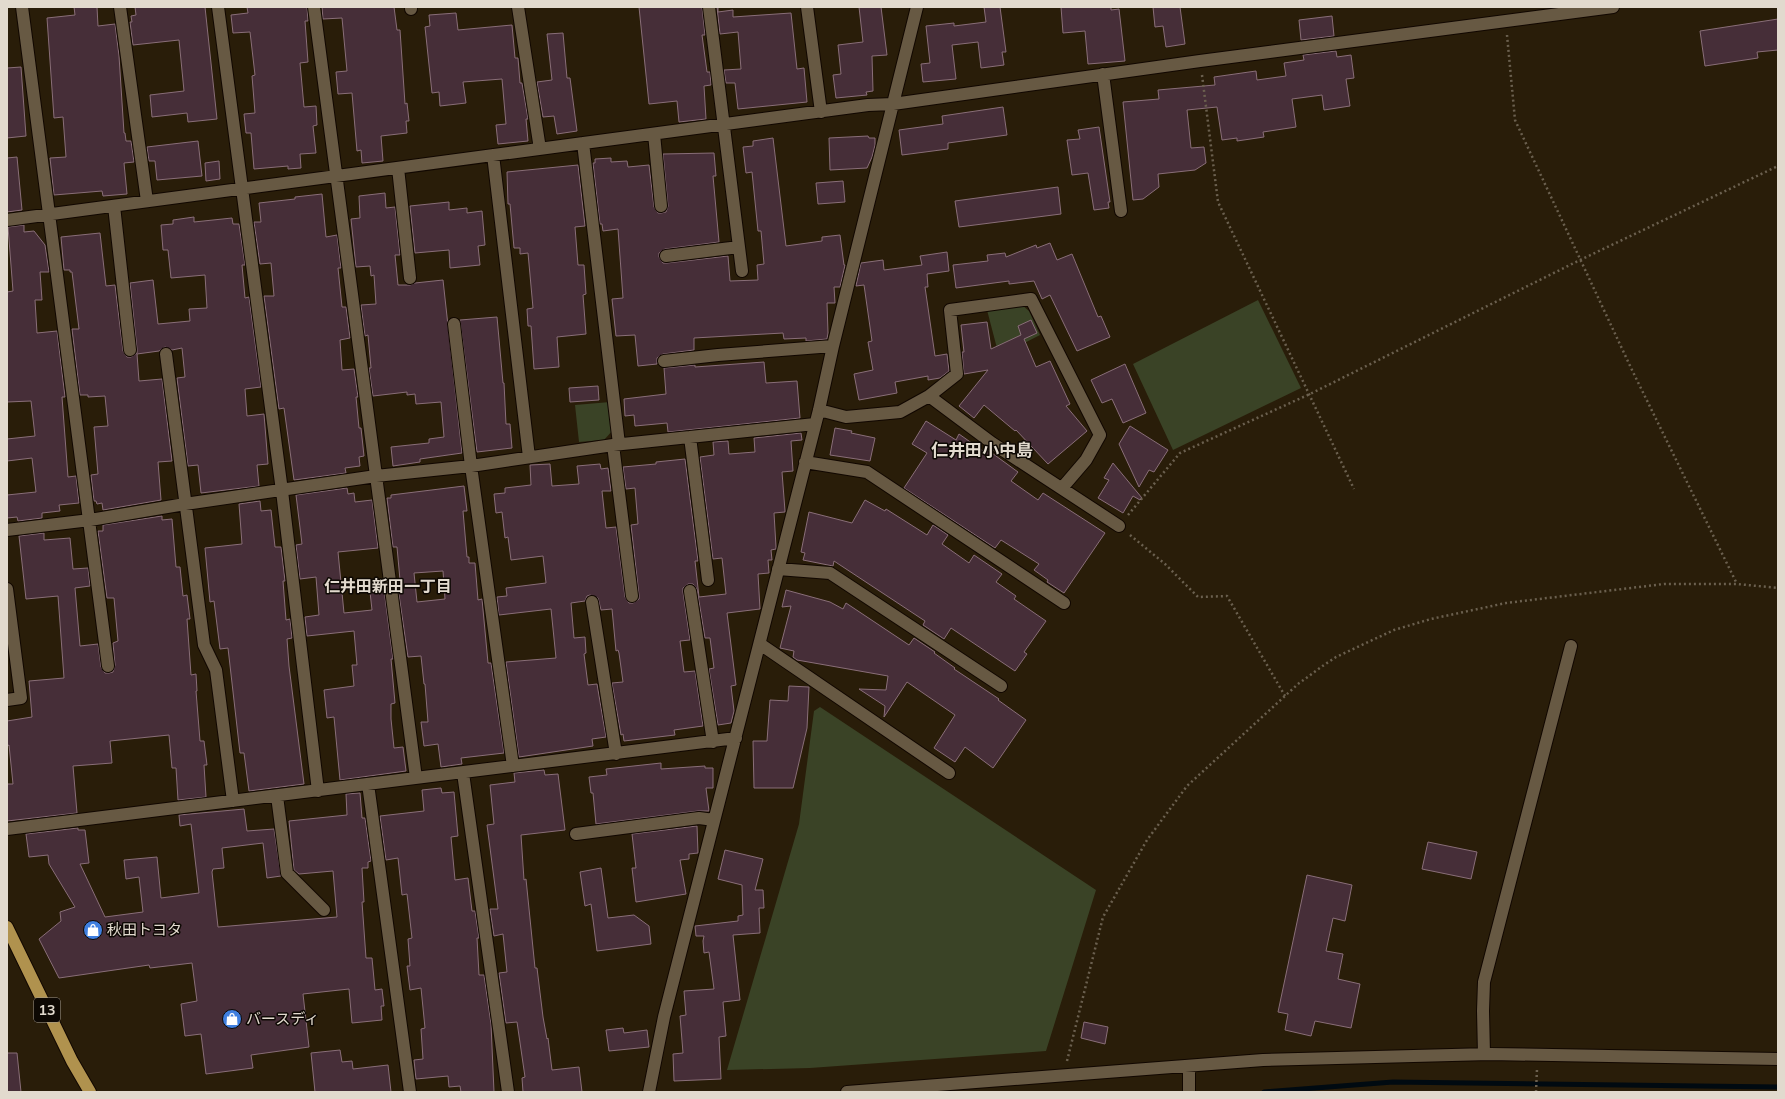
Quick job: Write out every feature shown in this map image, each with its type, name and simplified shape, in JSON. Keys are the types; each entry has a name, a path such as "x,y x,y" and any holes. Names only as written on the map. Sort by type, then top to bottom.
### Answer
{"highway":[{"name":"13","path":"7,927 72,1061 90,1092"}],"street":[{"path":"22,7 108,666"},
{"path":"120,7 147,201"},
{"path":"218,7 282,491 318,791"},
{"path":"314,7 416,778"},
{"path":"518,7 540,149"},
{"path":"709,7 742,271"},
{"path":"807,7 821,112"},
{"path":"649,1092 664,1018 819,410 833,346 917,7"},
{"path":"7,220 583,143 893,104 1103,74 1613,7"},
{"path":"1103,74 1121,211"},
{"path":"654,134 662,206"},
{"path":"583,143 632,596"},
{"path":"492,155 529,457"},
{"path":"398,168 410,278"},
{"path":"114,206 130,350"},
{"path":"666,256 739,247"},
{"path":"819,410 846,418 900,412 929,396 957,374 950,310 1031,299 1100,435 1086,460 1062,488"},
{"path":"454,324 471,466 513,766"},
{"path":"664,362 718,355 833,346"},
{"path":"166,354 204,645 216,670 233,801"},
{"path":"929,396 992,443 1119,526"},
{"path":"7,530 90,520 185,504 282,491 376,476 471,466 616,444 815,424"},
{"path":"690,437 708,580"},
{"path":"805,462 867,472 1064,603"},
{"path":"778,569 830,573 1001,686"},
{"path":"7,589 21,698 7,700"},
{"path":"690,591 712,742"},
{"path":"592,602 616,754"},
{"path":"760,644 949,773"},
{"path":"1484,1054 1482,1010 1484,982 1571,646"},
{"path":"7,829 736,738"},
{"path":"464,773 508,1092"},
{"path":"368,784 410,1092"},
{"path":"277,796 287,873 324,910"},
{"path":"576,834 699,818 714,820"},
{"path":"847,1092 1264,1060 1484,1054 1778,1059"},
{"path":"1189,1066 1189,1089"}],"path":[{"path":"1506,20 1515,120 1632,370 1737,584"},
{"path":"1200,61 1218,202 1354,489"},
{"path":"1285,696 1227,596 1198,597 1165,564 1119,526 1180,453 1310,394 1580,260 1778,166"},
{"path":"1064,1075 1103,917 1147,840 1187,786 1303,680 1336,657 1394,630 1431,619 1506,603 1664,584 1737,584 1778,588"},
{"path":"1536,1092 1537,1072"}],"green space":[{"path":"1258,300 1301,388 1173,450 1133,364"},
{"path":"1022,305 1029,311 1040,335 999,356 987,310"},
{"path":"610,402 613,430 604,440 579,442 575,405"},
{"path":"820,707 1096,890 1046,1051 810,1068 727,1070 799,824 814,711"}],"building":[{"path":"74,7 97,7 98,26 115,24 119,56 124,133 126,141 131,141 134,162 124,163 127,194 103,196 102,191 54,195 50,158 66,157 63,117 54,118 47,18 75,15"},
{"path":"135,7 205,7 217,119 188,122 187,113 152,117 150,95 184,91 179,40 133,45 130,22 132,22 131,16 136,15"},
{"path":"247,7 307,7 308,21 305,21 308,62 300,63 304,107 316,106 317,125 313,126 316,153 300,154 301,168 288,169 288,166 254,169 251,133 246,133 244,114 255,113 252,76 255,75 250,32 233,33 231,15 248,13"},
{"path":"322,7 394,7 397,30 400,30 405,104 407,103 409,121 406,121 407,133 381,136 383,161 362,163 361,150 357,151 352,93 338,94 336,72 347,71 342,18 323,19"},
{"path":"639,7 702,7 705,35 702,35 707,72 710,72 711,85 704,86 706,119 679,122 677,101 649,104"},
{"path":"717,7 718,12 733,10 733,17 791,13 797,69 804,68 807,102 738,109 735,83 726,83 724,70 741,69 738,32 720,34"},
{"path":"859,7 881,7 887,55 872,56 873,91 866,92 867,95 836,98 833,75 841,74 838,45 863,42"},
{"path":"984,7 1000,7 1006,52 1002,52 1004,65 981,68 978,42 952,45 956,79 923,82 921,64 930,63 926,26 954,23 954,26 986,22"},
{"path":"1061,7 1111,7 1111,10 1119,9 1125,61 1088,64 1085,31 1063,33"},
{"path":"1153,7 1180,7 1185,44 1166,47 1163,26 1155,27"},
{"path":"456,13 458,30 512,25 515,58 518,58 520,83 522,83 528,119 526,119 528,141 498,144 496,125 506,124 502,79 463,82 466,103 440,106 439,92 432,93 425,27 430,26 429,15"},
{"path":"1332,16 1334,36 1301,40 1299,20"},
{"path":"1778,19 1778,50 1757,52 1758,58 1705,66 1700,31"},
{"path":"563,33 567,78 570,78 577,131 557,134 554,116 543,117 537,82 552,80 547,34"},
{"path":"1336,51 1337,57 1351,55 1354,78 1346,79 1350,106 1324,110 1322,95 1292,99 1296,127 1263,132 1264,137 1237,141 1237,138 1222,140 1217,107 1187,110 1191,148 1204,147 1206,163 1195,170 1158,174 1159,187 1143,199 1133,200 1123,102 1159,99 1158,90 1215,85 1214,77 1256,71 1257,80 1286,76 1284,63 1304,60 1303,55"},
{"path":"21,67 26,136 7,138 7,68"},
{"path":"1003,107 1007,135 948,143 948,149 902,155 899,130 943,124 942,116"},
{"path":"1099,127 1110,202 1108,202 1109,208 1094,210 1088,173 1072,175 1067,140 1080,139 1078,130"},
{"path":"868,136 869,138 875,138 875,145 867,168 830,170 829,138"},
{"path":"773,138 786,246 822,241 822,237 840,235 845,265 840,287 834,287 835,303 827,303 827,339 806,341 806,338 784,339 783,333 694,338 694,350 663,354 657,358 657,364 638,366 635,335 616,336 612,299 623,298 618,229 603,231 602,224 600,224 593,163 595,163 595,159 611,158 611,162 627,161 628,167 649,165 654,207 658,213 661,213 666,212 668,206 663,154 714,153 716,176 713,176 719,242 665,249 659,253 659,257 663,263 667,263 728,256 730,281 758,280 757,265 764,264 761,231 758,231 752,172 746,173 743,147 753,146 753,141"},
{"path":"198,141 202,176 157,180 155,161 149,161 147,147"},
{"path":"17,157 22,210 7,212 7,158"},
{"path":"219,161 220,179 206,181 205,163"},
{"path":"578,165 585,226 575,227 578,265 584,265 586,294 583,295 586,334 557,337 559,367 534,369 531,326 528,326 527,309 533,308 528,253 520,254 520,248 514,248 510,204 508,204 507,172"},
{"path":"843,181 845,202 818,204 816,183"},
{"path":"1058,187 1061,214 959,227 955,201"},
{"path":"385,193 386,208 395,207 400,255 395,255 398,285 410,285 415,283 443,280 462,453 420,459 420,462 393,466 391,447 429,443 429,439 444,437 441,402 416,404 415,394 407,395 407,392 373,396 369,368 371,368 368,335 365,336 361,305 376,304 374,275 371,276 370,266 356,267 351,219 360,218 359,196"},
{"path":"322,194 326,237 337,235 341,268 338,268 342,307 346,307 350,338 340,340 342,370 354,369 358,397 356,397 359,428 361,428 364,456 359,457 360,466 345,468 346,473 294,480 284,408 279,409 264,296 274,296 271,263 260,264 254,222 261,222 259,203"},
{"path":"449,202 449,210 467,208 467,213 482,211 485,245 478,246 480,265 450,268 449,250 415,253 410,206"},
{"path":"194,217 194,222 232,218 233,224 239,224 245,265 242,265 245,298 249,297 261,387 245,389 247,416 264,414 268,464 257,465 259,486 201,493 198,465 188,466 177,378 185,377 182,348 172,350 165,347 159,351 137,354 139,381 162,379 172,461 158,462 161,500 103,510 102,503 97,504 96,501 94,501 91,475 98,474 94,427 108,426 105,396 88,397 88,395 80,395 72,329 79,329 72,272 70,272 70,270 64,270 61,237 100,233 106,286 115,285 123,351 127,357 131,357 137,353 137,349 130,283 153,280 158,324 190,321 189,309 207,308 205,275 171,278 168,250 163,250 161,225 173,224 173,220"},
{"path":"24,225 24,232 34,231 45,245 49,272 40,272 42,300 35,300 37,333 57,331 65,397 62,397 68,477 76,476 79,503 59,505 60,511 42,513 42,518 18,521 17,517 7,518 7,495 36,492 32,458 7,461 7,439 35,436 31,401 7,402 7,292 13,291 8,227"},
{"path":"1050,243 1057,260 1072,254 1098,317 1101,316 1110,337 1077,351 1050,295 1042,299 1034,281 1009,284 1009,281 956,288 953,265 988,261 987,255 1005,253 1006,257 1036,245 1037,248"},
{"path":"947,252 949,271 927,274 928,287 925,287 935,356 947,354 949,371 940,378 928,380 928,376 895,382 897,393 859,400 854,374 873,370 868,342 872,341 864,285 856,286 861,263 883,260 884,270 922,265 920,256"},
{"path":"497,317 504,383 506,424 510,424 512,448 477,452 460,320"},
{"path":"1031,320 1037,333 1024,339 1036,367 1050,361 1070,404 1066,406 1087,431 1048,464 1016,430 1015,431 984,405 974,418 959,406 988,370 964,374 962,352 964,352 961,325 987,322 991,349 1021,335 1018,326"},
{"path":"764,362 766,383 797,381 800,418 668,432 667,423 635,426 634,415 625,416 624,399 666,394 664,368"},
{"path":"1125,364 1146,413 1123,423 1112,399 1102,403 1091,380"},
{"path":"598,386 599,400 570,402 569,388"},
{"path":"926,421 956,440 959,434 983,451 985,448 1018,472 1011,481 1038,500 1043,493 1105,533 1064,593 1047,582 1048,580 1034,570 1039,564 1001,540 995,548 904,488 927,453 912,444"},
{"path":"1130,426 1168,450 1154,472 1149,470 1139,487 1119,444"},
{"path":"835,428 852,431 851,433 875,438 870,461 830,455"},
{"path":"801,433 802,440 791,441 793,471 782,472 785,512 774,513 776,549 771,550 772,560 768,560 769,573 758,574 760,609 727,613 736,685 731,686 734,711 731,723 718,725 709,669 714,668 710,638 705,638 697,589 693,584 688,584 683,588 683,592 690,640 680,641 684,672 695,671 703,726 674,730 675,735 624,741 623,734 621,735 612,683 623,682 619,653 618,650 616,651 612,609 601,610 598,598 590,595 587,596 585,601 571,603 574,638 585,637 586,653 584,654 588,685 597,684 606,737 592,739 593,746 519,757 506,662 556,658 551,609 499,615 497,597 507,596 506,588 546,583 543,556 511,560 508,537 505,538 502,512 496,513 494,494 505,493 505,488 531,485 530,465 550,464 552,486 579,484 577,466 600,464 601,469 608,468 611,491 602,491 606,528 616,527 625,597 629,603 633,603 639,599 639,595 631,525 638,524 635,488 626,489 623,467 656,464 656,462 685,459 698,561 695,561 699,597 726,594 722,558 713,559 700,457 714,455 713,442 728,441 729,454 755,452 754,438"},
{"path":"1113,463 1142,498 1140,500 1133,496 1123,513 1098,498 1109,480 1104,478"},
{"path":"464,486 467,511 463,511 467,557 469,557 469,563 475,563 478,600 482,599 488,663 491,663 504,753 461,758 462,764 441,767 438,744 424,746 421,722 428,722 425,684 421,656 408,657 397,581 400,580 397,547 393,547 387,498 391,498 391,495","holes":["443,571 445,599 417,602 414,573"]},
{"path":"347,488 348,494 354,493 355,502 372,500 378,548 338,552 344,613 372,610 369,583 383,582 393,659 391,659 395,703 391,704 391,719 394,748 403,747 406,771 340,780 334,717 327,718 324,690 354,686 352,665 357,665 354,631 307,636 305,617 319,615 316,577 300,579 296,545 302,544 296,495"},
{"path":"865,500 885,511 886,509 927,535 933,525 948,535 942,544 969,563 974,555 1002,574 996,582 1016,596 1014,599 1046,621 1024,652 1027,654 1015,671 951,628 944,639 923,625 925,621 834,561 833,566 803,560 805,553 801,552 809,512 852,523"},
{"path":"260,501 261,511 271,510 275,547 281,547 285,581 283,581 286,620 290,619 292,638 287,639 289,666 304,784 249,791 244,753 240,753 228,648 220,649 214,601 210,602 205,548 242,544 239,504"},
{"path":"162,516 162,520 172,519 176,567 180,567 183,596 187,595 190,619 187,619 191,675 196,674 200,741 204,741 207,765 204,765 206,797 178,800 176,768 172,768 169,735 110,741 112,763 73,766 77,813 7,821 7,784 13,784 9,745 7,746 7,721 32,717 29,681 64,678 58,596 26,599 19,536 44,533 44,540 70,538 73,569 88,568 90,586 75,588 80,646 98,644 101,667 105,673 109,673 113,672 115,665 113,643 118,641 114,598 107,598 98,531 103,531 103,525"},
{"path":"786,590 830,602 843,609 846,603 909,645 914,638 935,652 934,653 955,668 954,669 999,699 998,700 1026,720 993,768 965,747 955,762 934,748 955,715 907,682 884,717 885,706 859,689 886,690 888,676 797,660 793,657 794,651 780,648 791,606 782,607"},
{"path":"789,686 809,687 807,728 793,788 754,788 753,741 767,741 770,700 788,701"},
{"path":"661,763 661,769 705,766 705,768 713,768 713,788 706,788 709,811 698,811 596,824 593,793 591,793 589,777 607,775 606,769"},
{"path":"544,770 545,775 558,774 565,830 521,835 524,880 526,879 535,968 537,968 552,1070 579,1067 582,1092 523,1092 522,1078 525,1077 517,1022 506,1023 499,973 507,972 503,934 494,936 490,909 498,909 487,825 494,824 490,785 515,782 514,773"},
{"path":"441,788 442,793 454,792 458,836 451,837 455,880 468,878 472,911 475,911 479,938 477,938 479,975 484,975 491,1024 494,1092 461,1092 460,1086 449,1087 448,1076 416,1079 414,1060 423,1059 421,1029 425,1028 421,988 410,990 407,966 410,966 408,939 412,938 407,894 402,895 398,858 386,860 380,816 424,811 422,790"},
{"path":"360,793 362,818 365,818 371,861 368,862 368,868 362,868 364,902 362,902 366,958 372,958 375,990 382,989 384,1006 381,1006 382,1020 352,1023 349,989 303,994 309,1047 251,1055 253,1068 206,1074 201,1034 185,1036 181,1004 197,1001 192,963 150,968 149,965 59,978 39,939 61,921 60,912 75,907 49,864 48,855 29,857 26,834 78,828 78,830 85,830 89,863 80,864 105,917 143,912 139,877 126,879 124,860 157,857 161,898 199,893 191,824 180,826 179,815 244,809 247,831 274,829 281,876 267,878 263,843 222,848 224,868 213,869 212,872 218,927 337,917 333,871 299,874 294,870 289,821 347,815 346,794"},
{"path":"697,826 698,853 689,854 689,859 680,860 686,894 636,902 632,868 636,868 632,834"},
{"path":"1428,842 1477,852 1471,879 1422,869"},
{"path":"725,850 763,859 755,890 763,890 764,908 759,908 760,933 733,935 740,1000 723,1002 726,1036 719,1037 721,1079 674,1081 673,1054 683,1053 680,1016 686,1015 684,991 714,989 709,952 704,953 704,936 696,936 695,926 738,921 738,916 743,915 742,885 718,879"},
{"path":"601,868 608,918 634,915 649,926 651,944 597,951 591,904 585,906 580,872"},
{"path":"1307,875 1352,885 1345,921 1333,918 1326,951 1343,954 1338,979 1360,984 1351,1028 1315,1021 1311,1036 1285,1030 1288,1014 1278,1012"},
{"path":"1084,1022 1108,1027 1105,1044 1081,1038"},
{"path":"623,1028 624,1033 647,1030 649,1047 609,1051 606,1030"},
{"path":"340,1050 342,1062 352,1061 353,1069 388,1065 391,1092 315,1092 311,1053"},
{"path":"7,1053 17,1053 21,1092 7,1092"}],"waterway":[{"path":"1264,1092 1393,1082 1778,1087"}],"place":[{"name":"秋田トヨタ","path":"93,930"},
{"name":"バースディ","path":"232,1019"}],"district":[{"name":"仁井田小中島","path":"982,450"},
{"name":"仁井田新田一丁目","path":"388,586"}]}
